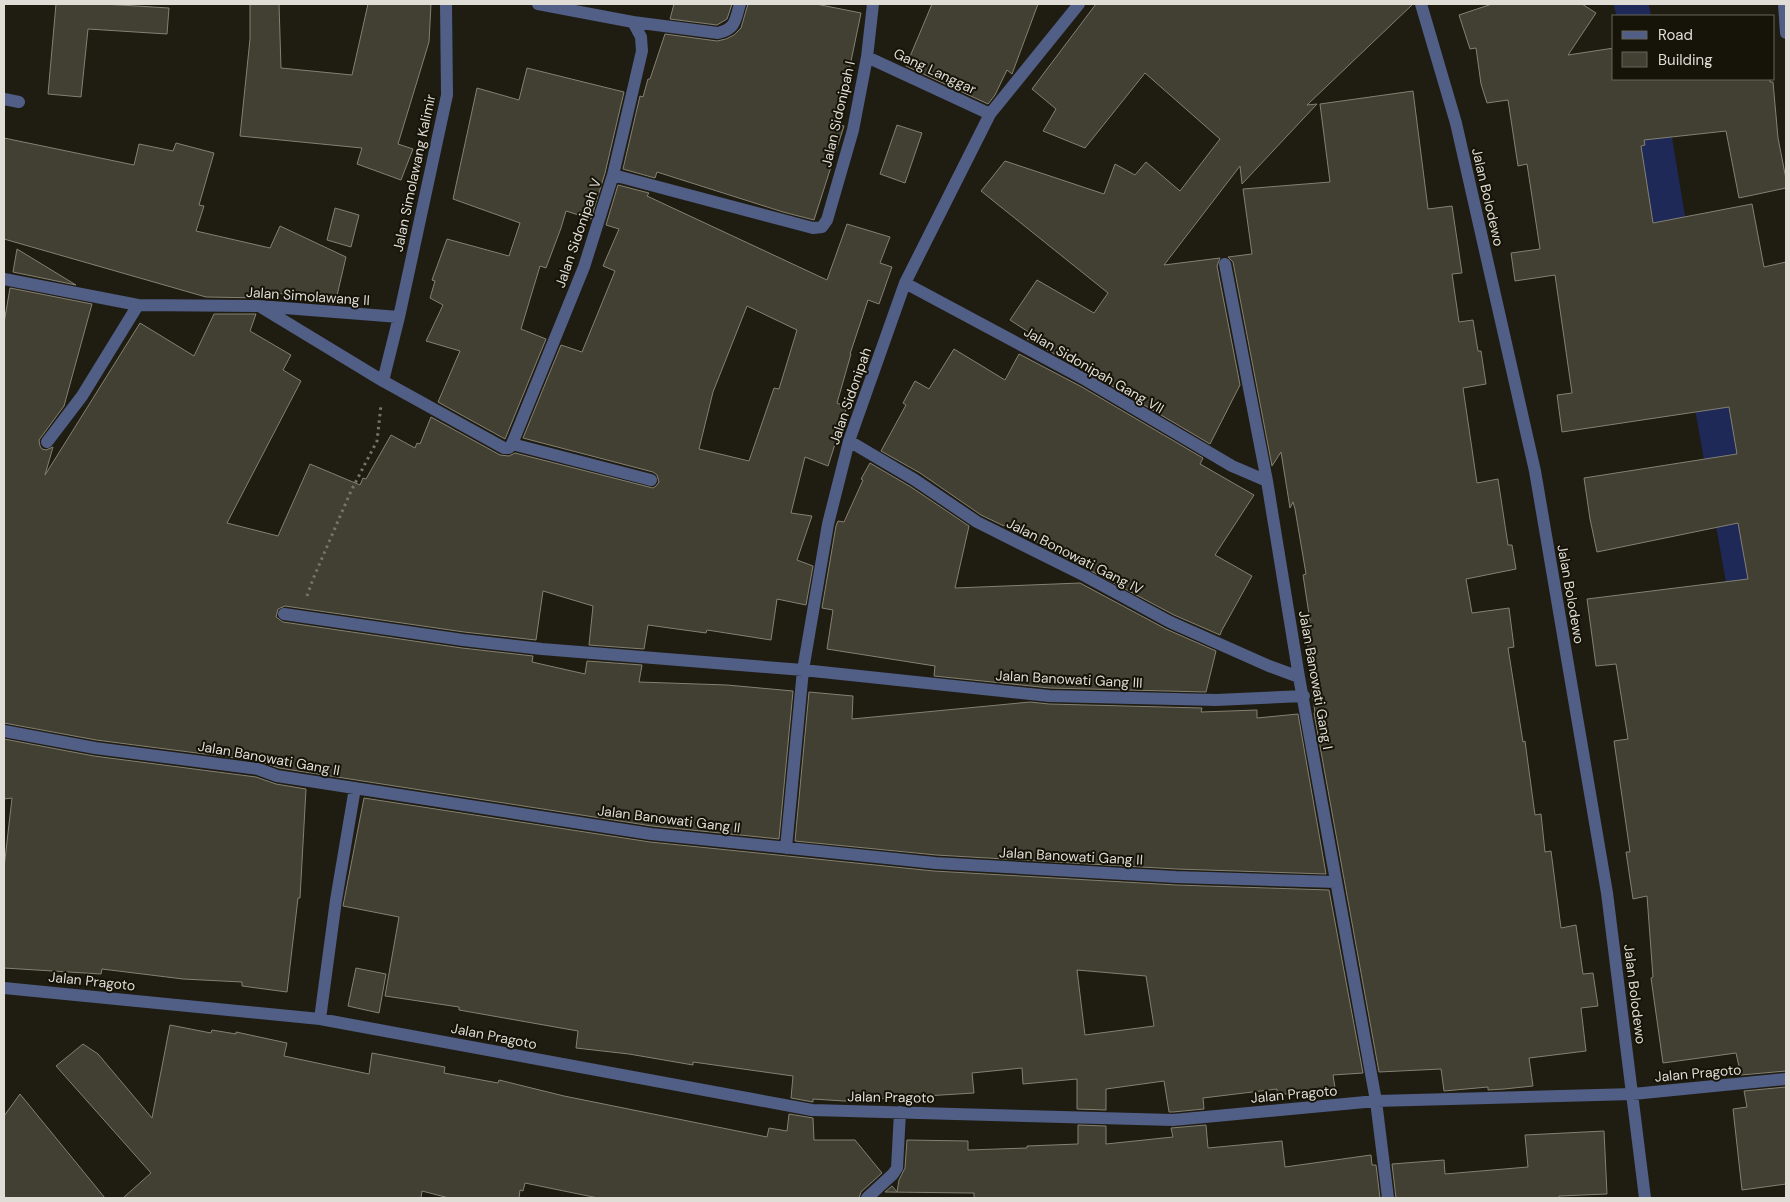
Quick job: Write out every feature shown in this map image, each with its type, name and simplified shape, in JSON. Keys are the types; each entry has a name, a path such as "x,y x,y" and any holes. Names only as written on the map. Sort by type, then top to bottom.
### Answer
{"street":[{"name":"Jalan Simolawang Kalimir","path":"399,316 447,95 446,4"},
{"path":"538,4 634,22 718,34 727,31 733,26 740,4"},
{"name":"Jalan Sidonipah I","path":"822,227 828,220 852,130 867,57 873,4"},
{"name":"Jalan Sidonipah","path":"786,848 803,670 828,524 848,441 905,284 990,114 1079,4"},
{"name":"Jalan Bolodewo","path":"1421,4 1456,123 1535,471 1607,893 1645,1198"},
{"path":"1784,4 1786,33"},
{"path":"613,175 642,51 641,37 634,22"},
{"name":"Gang Langgar","path":"867,57 990,114"},
{"path":"4,99 18,102"},
{"name":"Jalan Sidonipah V","path":"512,444 584,267 613,175 812,228 822,227"},
{"name":"Jalan Banowati Gang I","path":"1225,264 1267,481 1299,676 1376,1101 1388,1198"},
{"name":"Jalan Simolawang II","path":"4,279 138,305 259,306 399,316"},
{"name":"Jalan Sidonipah Gang VII","path":"905,284 1086,380 1232,466 1267,481"},
{"path":"48,442 82,396 138,305"},
{"path":"259,306 383,382 504,448 509,448 512,444 651,480"},
{"path":"383,382 399,316"},
{"name":"Jalan Bonowati Gang IV","path":"848,441 915,480 977,522 1085,576 1170,622 1269,666 1299,676"},
{"name":"Jalan Banowati Gang III","path":"284,614 463,640 542,649 803,670 1049,696 1216,700 1304,696"},
{"name":"Jalan Banowati Gang II","path":"4,731 96,748 258,769 278,776 651,834 935,863 1176,877 1336,882"},
{"path":"320,1019 336,900 355,788"},
{"name":"Jalan Pragoto","path":"4,988 320,1019 812,1110 1174,1120 1376,1101 1633,1094 1786,1079"},
{"path":"867,1198 897,1168 900,1112"}],"path":[{"path":"301,615 313,579 351,491 377,441 383,382"}],"building":[{"path":"56,4 104,4 169,8 167,34 88,29 81,97 48,94"},
{"path":"250,4 279,4 281,68 352,75 368,4 431,4 429,42 398,144 413,149 401,180 357,164 362,148 240,136 250,39"},
{"path":"674,4 732,4 727,19 717,25 670,19"},
{"path":"748,4 816,4 861,13 838,124 844,126 814,220 657,172 655,178 623,169 640,96 643,97 665,34 717,41 726,39 734,35 741,28"},
{"path":"932,4 1038,4 1012,74 1007,70 995,95 988,104 906,66"},
{"path":"1096,4 1413,4 1307,105 1317,104 1242,184 1240,166 1164,265 1220,258 1217,266 1240,385 1210,444 1090,373 1027,339 1030,333 1010,320 1037,280 1094,313 1108,293 981,191 1005,161 1104,194 1115,164 1135,175 1146,162 1180,191 1220,139 1145,73 1085,148 1043,131 1056,109 1032,89"},
{"path":"1492,4 1582,4 1596,13 1568,55 1612,48 1612,80 1770,80 1770,82 1773,82 1778,138 1786,188 1739,198 1726,131 1644,140 1645,145 1641,146 1653,223 1752,204 1764,267 1786,262 1786,1071 1741,1075 1736,1053 1663,1063 1651,978 1653,977 1647,896 1633,899 1626,852 1630,852 1614,741 1628,739 1616,664 1596,666 1587,599 1748,579 1738,523 1597,552 1584,478 1737,454 1729,407 1562,432 1557,395 1572,393 1555,275 1515,281 1511,253 1540,249 1527,164 1518,166 1508,100 1487,103 1481,84 1476,48 1470,49 1459,15"},
{"path":"527,68 624,92 605,173 591,219 566,211 546,268 540,266 521,329 546,339 505,439 438,402 460,351 426,341 443,305 430,298 435,281 432,280 447,239 509,256 520,223 453,199 477,88 519,100"},
{"path":"1413,91 1428,209 1452,206 1462,273 1452,274 1459,322 1473,320 1478,351 1481,351 1486,384 1463,388 1477,483 1498,479 1508,545 1512,545 1516,569 1466,579 1472,613 1509,608 1514,647 1508,648 1523,742 1525,741 1535,815 1541,814 1545,852 1551,851 1561,928 1576,925 1583,974 1593,973 1598,1006 1581,1008 1586,1051 1529,1058 1533,1086 1488,1090 1488,1087 1444,1091 1441,1069 1379,1072 1314,713 1310,676 1313,676 1304,622 1310,621 1303,575 1306,574 1295,509 1293,502 1290,508 1281,452 1272,466 1233,262 1228,257 1252,254 1243,189 1330,182 1320,104"},
{"path":"897,125 922,133 905,183 880,174"},
{"path":"4,138 134,165 139,144 173,151 176,143 214,153 199,205 204,206 196,231 270,248 280,226 346,257 335,304 265,290 262,298 206,297 4,239"},
{"path":"618,185 649,193 647,196 827,280 847,224 890,237 880,263 892,267 879,304 868,300 850,354 837,403 847,407 828,466 805,457 791,513 812,516 797,560 813,566 806,605 777,599 771,640 707,630 706,633 648,625 644,649 589,645 593,606 543,591 536,640 464,632 285,606 278,609 276,617 283,622 462,648 533,656 532,662 585,674 587,661 642,665 639,682 727,685 793,691 779,839 652,826 279,768 259,761 96,740 4,723 4,323 10,288 92,304 64,406 39,440 42,449 46,450 53,447 45,475 140,323 194,356 214,314 256,314 250,331 291,355 283,370 301,381 227,523 278,536 310,464 360,485 363,478 366,479 391,435 415,448 417,443 420,444 431,417 500,455 509,456 515,453 653,488 656,486 659,482 657,475 653,472 523,438 561,345 582,352 615,271 603,266 619,229 606,225","holes":["747,306 797,330 779,389 774,388 749,461 699,449 713,392"]},
{"path":"335,208 359,215 351,247 327,240"},
{"path":"17,249 76,285 13,272"},
{"path":"954,349 1005,380 1019,354 1082,387 1203,458 1200,464 1254,495 1215,555 1252,576 1220,635 1174,615 1006,524 1004,526 981,515 920,473 881,451 906,405 903,403 915,381 929,389"},
{"path":"870,463 911,487 969,526 955,588 1080,583 1166,629 1216,651 1206,692 1050,688 934,676 935,666 827,649 833,610 822,608 836,526 838,521 844,522 863,480 861,479"},
{"path":"809,692 853,696 852,719 1030,702 1202,708 1201,712 1257,710 1257,718 1298,714 1326,874 1176,869 936,855 795,841"},
{"path":"4,739 94,756 256,777 276,784 306,789 300,898 298,898 287,992 242,986 242,982 183,979 102,969 101,974 4,968 4,868 12,798 4,799"},
{"path":"364,798 650,842 934,871 1176,885 1329,890 1363,1073 1333,1075 1335,1088 1277,1095 1277,1089 1203,1098 1204,1109 1173,1112 1169,1112 1164,1081 1106,1089 1106,1110 1077,1109 1077,1079 1023,1084 1022,1068 972,1073 974,1093 844,1101 813,1099 813,1102 791,1098 793,1076 693,1062 693,1065 629,1054 576,1048 578,1031 459,1010 459,1007 385,996 399,917 343,906","holes":["1077,970 1146,976 1154,1026 1085,1035"]},
{"path":"356,968 386,974 379,1013 348,1006"},
{"path":"170,1025 211,1033 212,1030 236,1034 236,1032 287,1043 284,1056 369,1074 372,1053 445,1067 444,1073 498,1083 499,1080 564,1096 767,1137 769,1128 787,1131 789,1114 813,1118 814,1140 855,1140 882,1173 861,1192 859,1198 598,1198 525,1183 523,1191 520,1190 519,1198 449,1198 422,1191 421,1198 123,1198 151,1173 56,1066 83,1044 98,1054 152,1118"},
{"path":"1786,1087 1786,1184 1742,1190 1733,1109 1747,1107 1744,1091"},
{"path":"20,1094 105,1198 4,1198 4,1116"},
{"path":"1078,1125 1106,1126 1106,1144 1173,1137 1171,1128 1206,1125 1208,1148 1282,1141 1285,1167 1371,1155 1372,1165 1376,1165 1380,1198 974,1198 974,1193 885,1192 892,1186 897,1192 899,1180 905,1168 907,1140 968,1141 968,1150 1078,1144"},
{"path":"1604,1131 1607,1194 1559,1196 1559,1198 1396,1198 1392,1164 1444,1160 1445,1174 1528,1167 1525,1135"}],"waterway":[{"path":"1631,4 1634,15"},
{"path":"1645,80 1676,265"},
{"path":"1702,365 1712,408 1751,625"}]}
